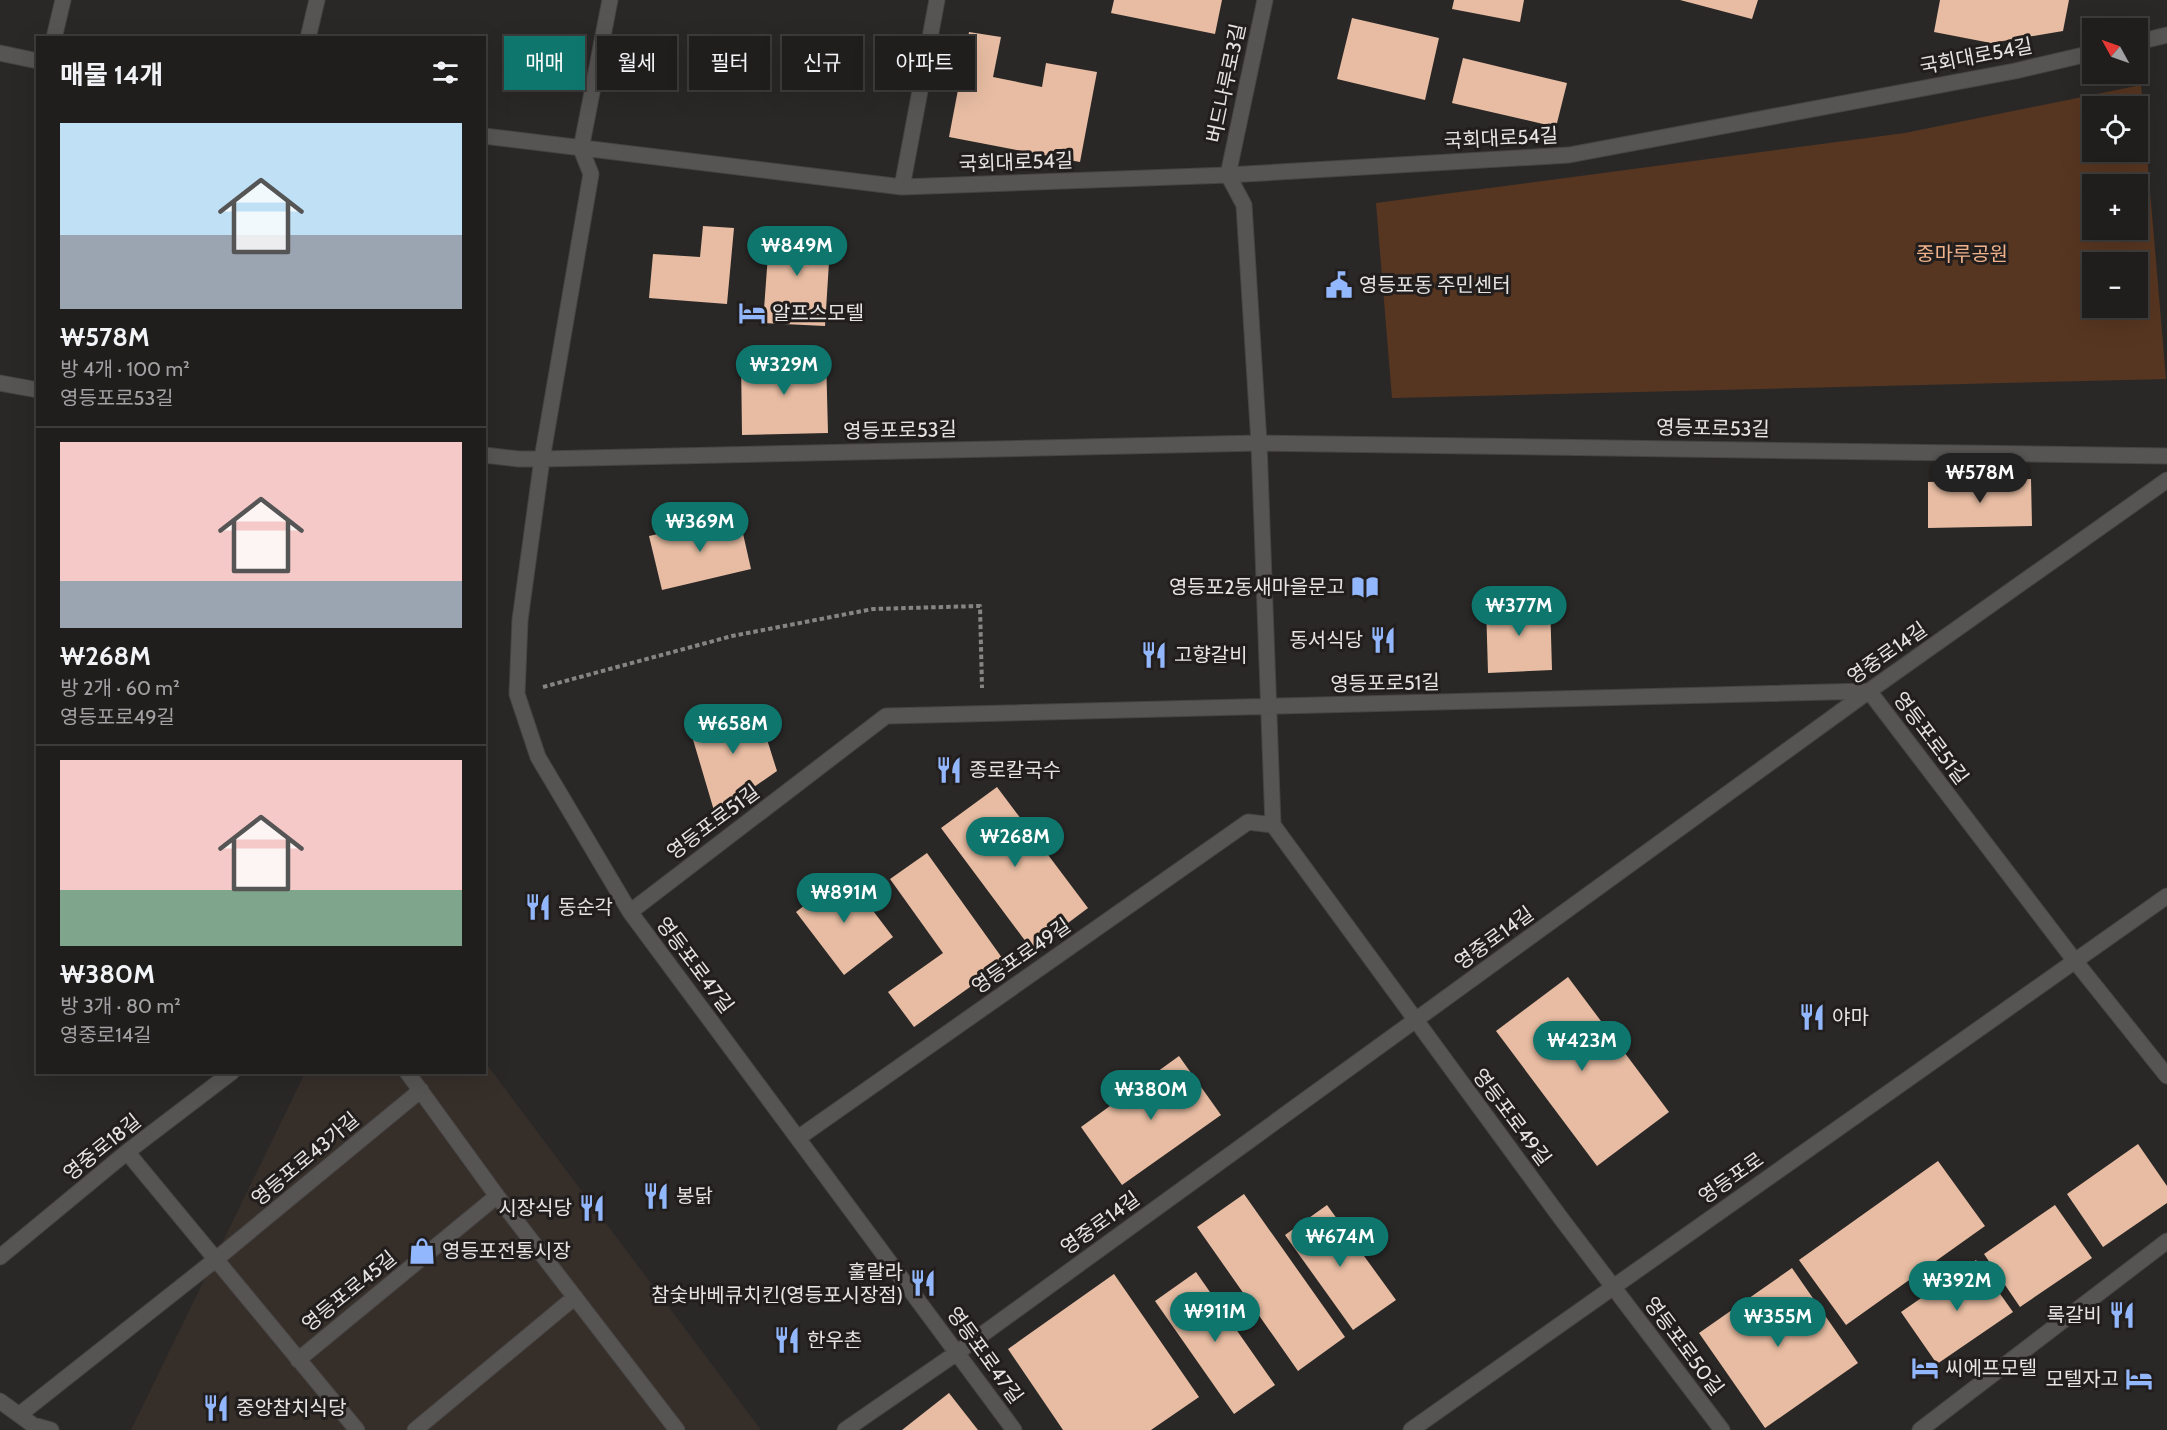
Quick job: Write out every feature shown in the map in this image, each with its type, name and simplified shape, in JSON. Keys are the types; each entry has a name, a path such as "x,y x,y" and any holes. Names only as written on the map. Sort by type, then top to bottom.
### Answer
{"street":[{"path":"54,36 63,0"},
{"path":"308,36 317,0"},
{"path":"542,459 591,174 581,149 610,0"},
{"path":"902,187 937,0"},
{"name":"버드나루로3길","path":"1228,175 1265,0"},
{"path":"2148,40 2167,35"},
{"path":"0,53 36,61"},
{"name":"국회대로54길","path":"486,136 902,187 1228,175 1569,155 2015,71 2082,55"},
{"path":"1228,175 1244,205 1259,443 1273,825"},
{"path":"0,383 36,390"},
{"name":"영등포로53길","path":"486,455 542,459 1259,443 2167,456"},
{"name":"영등포로47길","path":"542,459 520,620 517,694 538,757 630,912 1014,1430"},
{"name":"영중로14길","path":"845,1430 958,1352 1869,691 2167,480"},
{"name":"영등포로51길","path":"630,912 886,716 1869,691 2075,961"},
{"name":"영등포로49길","path":"798,1138 1248,822 1273,825 1415,1021 1614,1286"},
{"name":"영등포로","path":"1411,1430 2167,896"},
{"path":"2075,961 2167,1076"},
{"name":"영중로18길","path":"0,1257 127,1152 229,1074"},
{"path":"409,1074 497,1196 677,1430"},
{"name":"영등포로43가길","path":"19,1415 215,1260 421,1090"},
{"path":"127,1152 298,1360"},
{"name":"영등포로45길","path":"357,1430 298,1360 497,1196"},
{"path":"1920,1430 2167,1240"},
{"name":"영등포로50길","path":"1614,1286 1722,1430"},
{"path":"415,1430 575,1297"},
{"path":"0,1401 33,1425 51,1430"}],"path":[{"path":"517,694 732,636 873,609 981,606 982,714"}],"shaded area":[{"name":"영등포전통시장","path":"486,1063 761,1430 131,1430 305,1074 486,1074"}],"green space":[{"name":"중마루공원","path":"2141,85 2142,96 2087,96"},
{"name":"중마루공원","path":"2082,97 2082,162 2148,162 2166,379 1392,398 1376,203 1905,133"}],"building":[{"path":"1114,0 1222,0 1215,34 1111,13"},
{"path":"1454,0 1524,0 1520,22 1452,9"},
{"path":"1680,0 1758,0 1752,19"},
{"path":"1940,0 2069,0 2063,31 1991,43 1934,32"},
{"path":"1352,18 1439,38 1425,100 1337,79"},
{"path":"969,32 1001,37 993,77 1042,87 1046,63 1097,72 1080,162 949,137 958,90 975,90 975,36 968,36"},
{"path":"1463,58 1567,83 1556,127 1452,103"},
{"path":"703,226 734,228 727,304 649,298 653,254 700,257"},
{"path":"770,227 831,230 825,326 763,323"},
{"path":"826,356 828,433 742,435 741,358"},
{"path":"2031,479 2032,526 1928,528 1928,482"},
{"path":"739,516 751,569 662,590 649,536"},
{"path":"1550,601 1552,670 1488,673 1486,604"},
{"path":"756,705 777,771 715,814 689,726"},
{"path":"997,787 1088,908 1032,950 941,828"},
{"path":"927,853 1005,962 914,1027 888,992 943,953 890,879"},
{"path":"845,874 893,937 844,975 796,912"},
{"path":"1568,977 1669,1112 1597,1166 1496,1031"},
{"path":"1179,1056 1221,1115 1122,1185 1081,1127"},
{"path":"2138,1144 2167,1186 2167,1203 2103,1247 2067,1194"},
{"path":"1938,1161 1985,1226 1846,1325 1799,1260"},
{"path":"1244,1194 1345,1337 1298,1371 1197,1227"},
{"path":"1327,1205 1396,1300 1353,1330 1285,1235"},
{"path":"2055,1205 2092,1258 2020,1307 1984,1254"},
{"path":"1976,1260 2013,1312 1937,1364 1901,1312"},
{"path":"1792,1268 1858,1363 1765,1428 1699,1333"},
{"path":"1196,1272 1275,1385 1234,1414 1155,1301"},
{"path":"1114,1274 1199,1397 1151,1430 1063,1430 1008,1349"},
{"path":"949,1393 978,1430 902,1430"}],"place":[{"name":"영등포동 주민센터","path":"1339,285"},
{"name":"알프스모텔","path":"752,313"},
{"name":"영등포2동새마을문고","path":"1365,587"},
{"name":"동서식당","path":"1383,640"},
{"name":"고향갈비","path":"1154,655"},
{"name":"종로칼국수","path":"949,770"},
{"name":"동순각","path":"538,907"},
{"name":"야마","path":"1812,1017"},
{"name":"봉닭","path":"656,1196"},
{"name":"시장식당","path":"592,1208"},
{"name":"영등포전통시장","path":"422,1251"},
{"name":"훌랄라 참숯바베큐치킨(영등포시장점)","path":"923,1283"},
{"name":"록갈비","path":"2122,1315"},
{"name":"한우촌","path":"787,1340"},
{"name":"씨에프모텔","path":"1925,1368"},
{"name":"모텔자고","path":"2139,1379"},
{"name":"중앙참치식당","path":"216,1408"}]}
